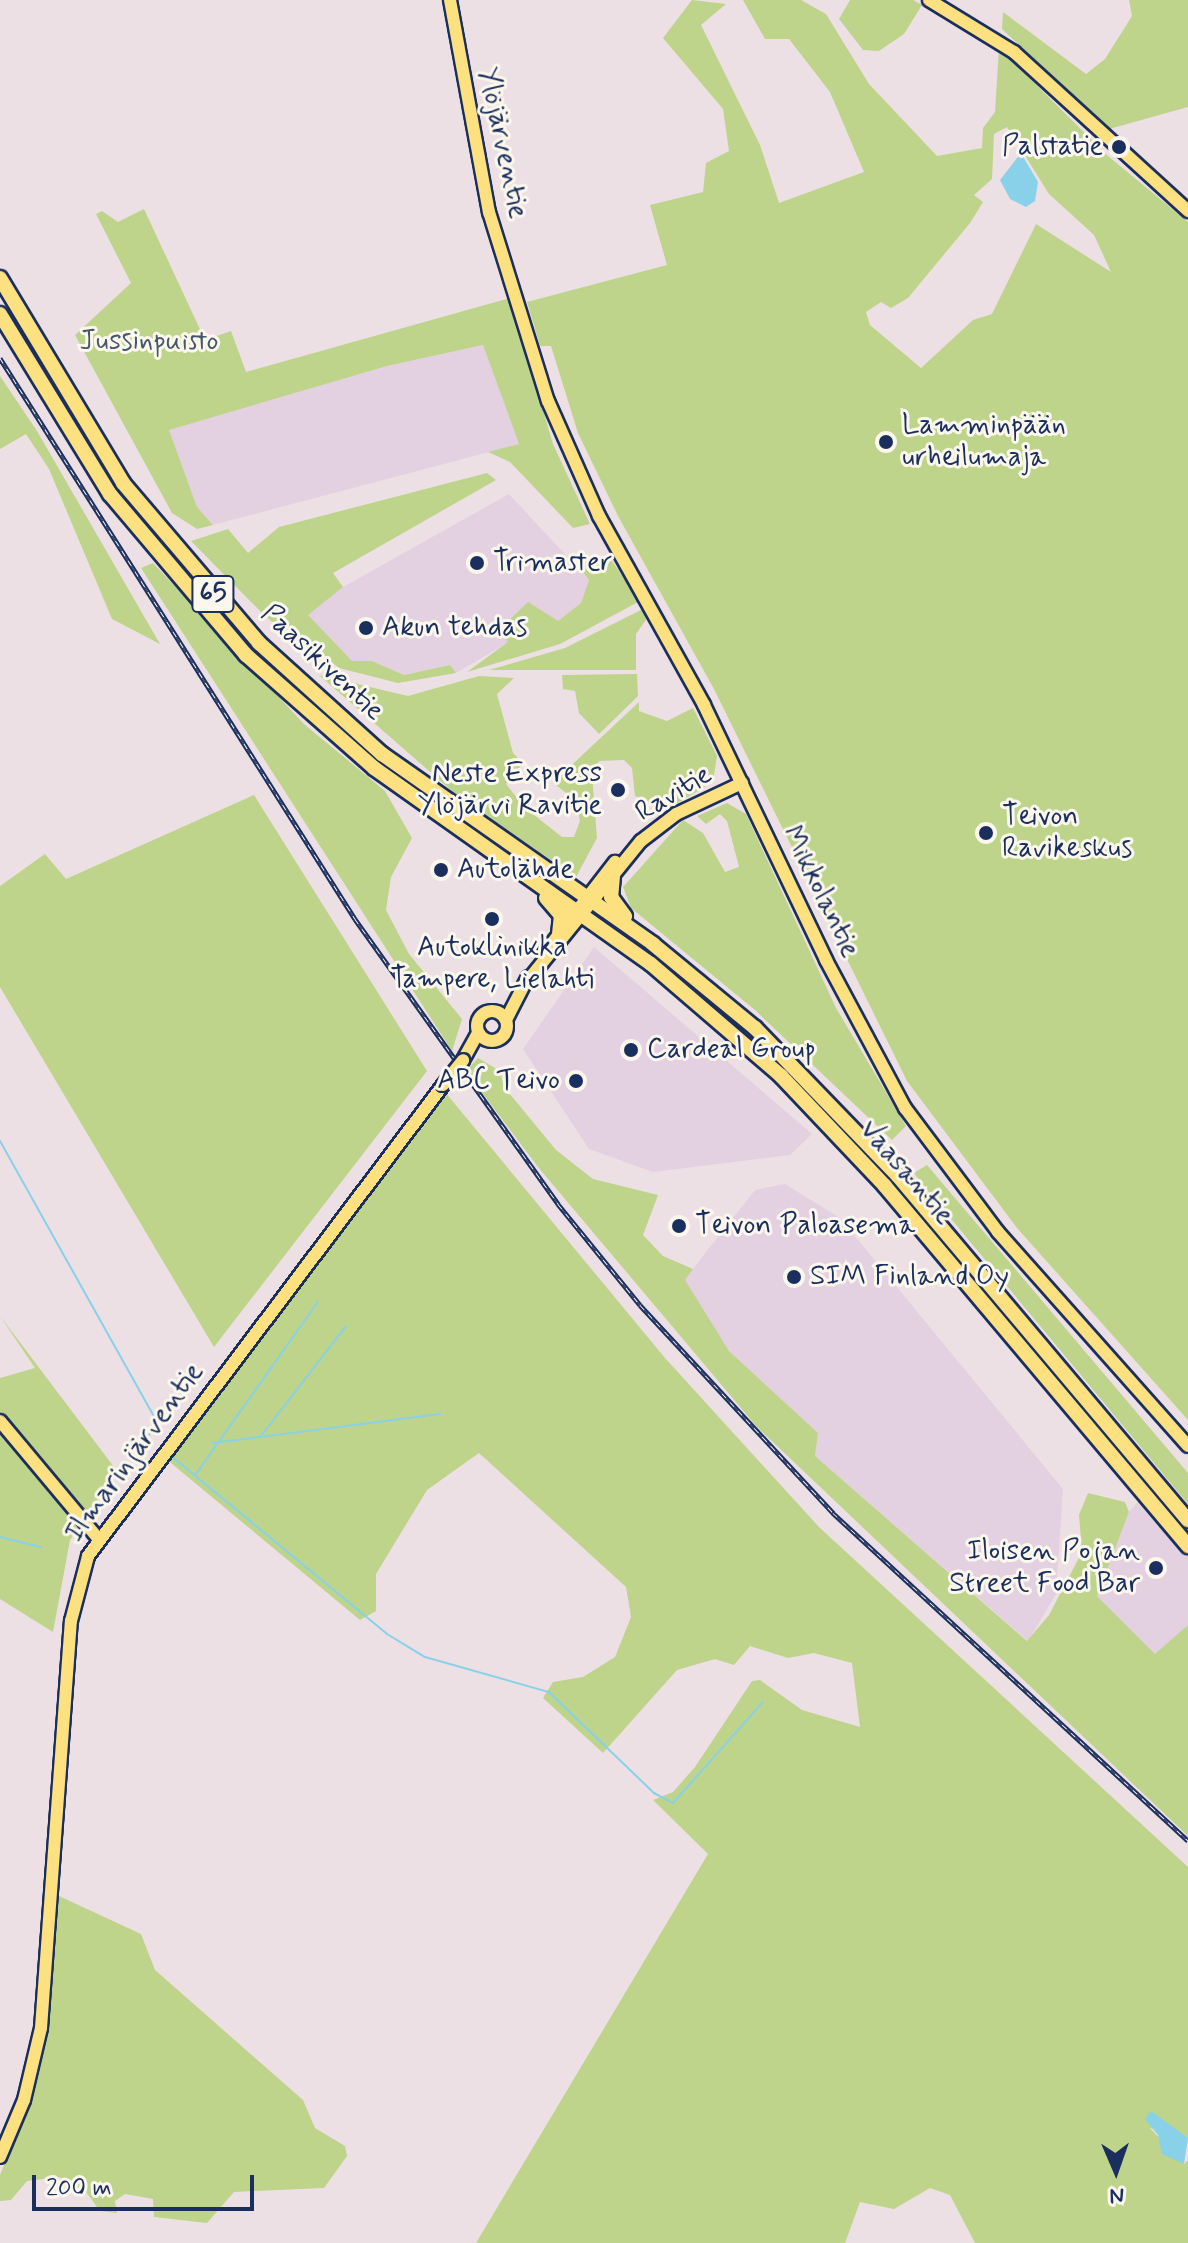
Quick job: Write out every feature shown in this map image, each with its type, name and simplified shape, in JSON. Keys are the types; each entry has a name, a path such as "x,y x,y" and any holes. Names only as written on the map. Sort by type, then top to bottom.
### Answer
{"highway":[{"name":"Paasikiventie","path":"0,278 123,483 259,643 382,754 591,900"},
{"name":"Paasikiventie","path":"0,314 110,494 237,644 360,757 581,913"},
{"path":"504,861 558,909 559,934"},
{"name":"65","path":"613,876 614,905 653,944"},
{"name":"Vaasantie","path":"591,900 653,944 755,1028 857,1129 1188,1520"},
{"name":"Vaasantie","path":"581,913 730,1029 845,1140 1188,1546"}],"main road":[{"name":"Ylöjärventie","path":"450,0 485,199 516,293"},
{"path":"929,0 1005,45 1095,131 1188,211"},
{"name":"Mikkolantie","path":"516,293 577,473 742,783 845,1000 912,1118 998,1232 1188,1446"},
{"name":"Ravitie","path":"581,913 634,849 676,814 742,783"},
{"name":"Ravitie","path":"591,900 634,849"},
{"path":"501,1016 503,1036 480,1039 481,1016 501,1016 513,1004 559,934 581,913"},
{"path":"525,984 581,913"},
{"name":"Ilmarinjärventie","path":"0,2157 27,2090 41,2028 71,1621 80,1577 98,1538 480,1039"},
{"path":"0,1421 98,1538"}],"shaded area":[{"path":"483,345 519,444 213,525 197,507 169,430 387,366"},
{"path":"509,494 589,580 581,603 558,621 499,631 509,642 456,673 449,665 404,675 372,661 352,661 307,615 343,587"},
{"path":"594,947 812,1134 790,1155 653,1172 589,1149 523,1049"},
{"path":"785,1184 840,1218 1063,1489 1056,1594 1028,1641 815,1456 818,1433 729,1351 684,1280 755,1190"},
{"path":"1141,1498 1188,1554 1188,1625 1155,1655 1097,1596 1129,1512"}],"green space":[{"path":"692,0 726,4 701,25 760,145 779,203 864,172 830,92 789,39 765,39 743,0 801,0 826,14 869,84 937,156 982,148 983,128 995,112 999,48 1108,156 1188,222 1188,1420 1017,1228 907,1081 714,689 618,516 578,433 551,346 540,346 527,302 667,265 650,205 703,192 706,163 729,151 723,109 663,38","holes":["1007,127 1049,194 1094,235 1111,272 1036,224 992,314 973,320 921,368 870,325 866,312 881,302 891,308 908,298 970,223 983,202 974,195 992,179 994,134"]},
{"path":"850,0 913,0 922,5 904,34 879,51 863,50 839,19"},
{"path":"1129,0 1188,0 1188,107 1109,129 1002,29 1003,12 1086,74 1105,59 1132,16"},
{"name":"Jussinpuisto","path":"144,209 205,340 231,331 246,372 510,298 553,444 590,524 573,528 510,462 488,452 519,444 483,345 387,366 169,430 197,507 213,525 197,529 172,513 75,335 131,283 96,214 102,211 118,222"},
{"path":"0,376 37,431 160,644 112,619 49,469 26,434 0,449"},
{"path":"487,473 496,480 333,573 343,587 308,615 352,661 372,661 404,675 450,665 456,673 398,683 339,668 286,624 279,627 265,616 191,541 228,529 248,553 279,527"},
{"path":"598,557 612,561 640,601 560,644 467,672 508,642 498,631 528,602 558,621 581,603 589,580 573,560"},
{"path":"153,563 305,725 385,791 412,838 391,877 386,910 409,954 462,1019 452,1051 141,568"},
{"path":"643,609 648,617 636,634 636,670 489,670 565,648"},
{"path":"637,674 638,696 599,734 579,713 575,691 563,689 562,675"},
{"path":"319,675 408,696 479,676 514,678 497,694 513,753 523,763 506,784 524,807 562,837 574,837 580,821 575,800 556,785 561,775 639,702 639,711 667,721 693,708 717,756 713,782 666,810 635,796 632,768 624,760 599,761 592,775 597,838 576,877 459,797"},
{"path":"254,795 427,1071 214,1347 0,987 0,886 45,854 66,879"},
{"path":"727,803 746,814 836,1008 906,1126 892,1140 755,1010 631,908 623,887 683,820 703,833 725,872 739,867 727,821 720,814 706,824 697,816"},
{"path":"478,1058 500,1071 504,1087 556,1150 593,1179 658,1195 643,1235 663,1256 693,1269 685,1280 729,1351 818,1433 815,1456 1027,1641 1049,1615 1082,1552 1079,1515 1088,1493 1125,1502 1129,1512 1097,1596 1155,1654 1188,1625 1188,1836 757,1427 538,1167 466,1071"},
{"path":"445,1092 665,1358 819,1527 1188,1867 1188,2138 1150,2128 1184,2164 1188,2160 1188,2243 975,2243 950,2195 930,2188 894,2209 860,2202 845,2243 476,2243 708,1854 653,1800 673,1792 695,1767 752,1681 760,1680 802,1710 860,1727 852,1663 814,1653 788,1658 750,1646 734,1665 715,1659 677,1670 603,1753 543,1698 553,1682 583,1677 615,1657 631,1617 626,1587 479,1453 427,1490 376,1574 376,1611 360,1620 165,1458"},
{"path":"927,1165 1188,1473 1188,1504 923,1185 914,1173"},
{"path":"0,1316 117,1471 70,1540 53,1632 0,1599 0,1378 35,1368"},
{"path":"59,1896 141,1934 155,1970 303,2100 315,2128 345,2146 347,2156 324,2188 234,2192 207,2223 154,2217 153,2199 125,2194 115,2201 117,2213 100,2211 86,2192 59,2177 27,2181 11,2200 0,2201 0,2175 31,2100 46,2037"}],"water":[{"path":"1021,153 1038,182 1035,201 1026,207 1010,199 1000,180"},
{"path":"1151,2111 1188,2138 1184,2164 1162,2154 1158,2135 1145,2119"}],"waterway":[{"path":"0,1141 157,1422 149,1435"},
{"path":"196,1474 318,1302"},
{"path":"261,1436 346,1326"},
{"path":"213,1443 440,1414"},
{"path":"170,1455 387,1634 425,1657 549,1692 654,1793 673,1803 763,1702"},
{"path":"0,1537 41,1547"}],"railway":[{"path":"0,358 355,919 558,1204 640,1305 833,1513 1188,1841"}],"place":[{"name":"Palstatie","path":"1119,147"},
{"name":"Lamminpään urheilumaja","path":"886,442"},
{"name":"Trimaster","path":"477,563"},
{"name":"Akun tehdas","path":"366,628"},
{"name":"Neste Express Ylöjärvi Ravitie","path":"618,790"},
{"name":"Teivon Ravikeskus","path":"986,833"},
{"name":"Autolähde","path":"441,870"},
{"name":"Autoklinikka Tampere, Lielahti","path":"492,919"},
{"name":"Cardeal Group","path":"631,1050"},
{"name":"ABC Teivo","path":"576,1081"},
{"name":"Teivon Paloasema","path":"679,1226"},
{"name":"SIM Finland Oy","path":"794,1277"},
{"name":"Iloisen Pojan Street Food Bar","path":"1156,1568"}]}
